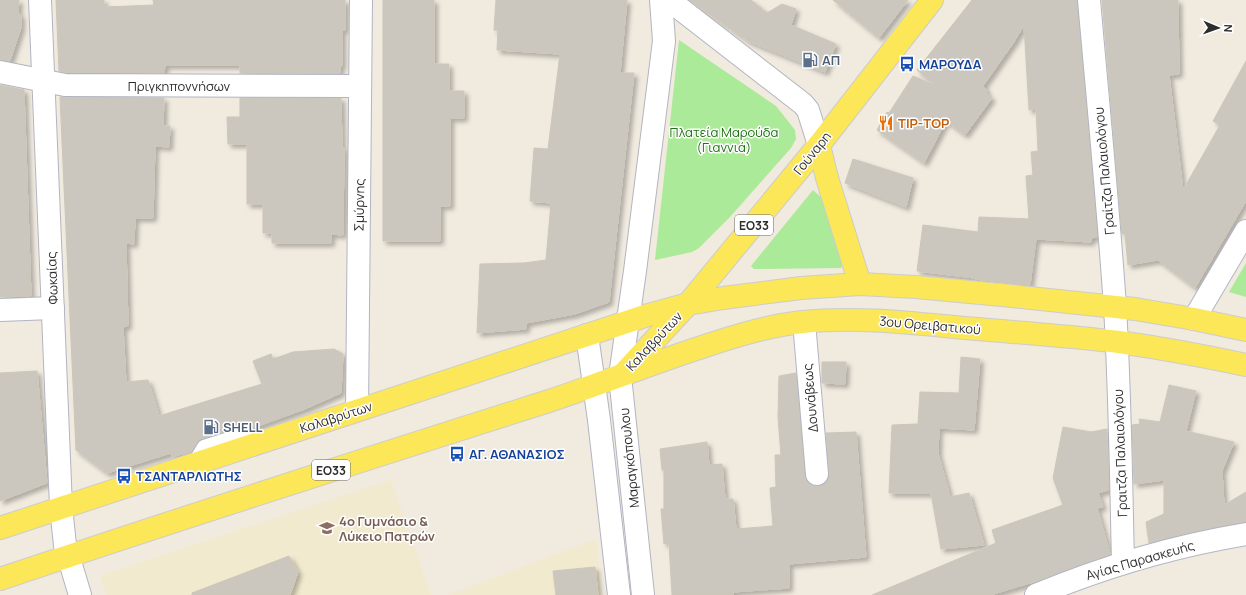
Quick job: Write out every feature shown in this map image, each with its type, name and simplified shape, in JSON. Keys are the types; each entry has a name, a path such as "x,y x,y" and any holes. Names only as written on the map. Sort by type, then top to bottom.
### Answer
{"main road":[{"name":"Γούναρη","path":"688,304 819,145 932,0"},
{"path":"819,145 827,178 860,284"},
{"path":"688,304 801,288 860,284 1002,295 1115,307 1194,319 1246,330"},
{"name":"Καλαβρύτων","path":"0,528 628,321 688,304"},
{"name":"Καλαβρύτων","path":"0,579 319,473 594,386 620,376 688,304"},
{"name":"3ου Ορειβατικού","path":"620,376 675,356 772,326 834,320 867,320 1116,342 1168,349 1246,365"}],"street":[{"name":"Φωκαίας","path":"40,0 62,507 65,545 80,595"},
{"name":"Σμύρνης","path":"357,410 361,0"},
{"name":"Μαραγκόπουλου","path":"643,595 620,376 664,41 661,0"},
{"path":"669,0 803,104 808,110 819,145"},
{"name":"Γραίτζα Παλαιολόγου","path":"1088,0 1115,307 1116,342"},
{"name":"Πριγκηποννήσων","path":"0,72 44,82 77,86 360,86"},
{"path":"1194,319 1246,231"},
{"path":"0,310 53,308"},
{"name":"Δουνάβεως","path":"804,322 817,474"},
{"name":"Μαραγκόπουλου","path":"587,335 619,595"},
{"name":"Γραιτζα Παλαιολόγου","path":"1116,342 1120,424 1123,563"},
{"name":"Αγίας Παρασκευής","path":"1036,595 1073,580 1123,563 1197,543 1246,534"}],"shaded area":[{"name":"4ο Γυμνάσιο & Λύκειο Πατρών","path":"391,480 431,595 106,595 100,576"},
{"path":"596,539 601,595 448,595"}],"green space":[{"name":"Πλατεία Μαρούδα (Γιαννιά)","path":"679,40 776,106 795,130 796,139 791,148 730,217 699,248 692,252 655,260"},
{"path":"813,190 821,197 844,262 841,268 754,269 751,266"},
{"path":"1246,263 1246,297 1229,292"}],"building":[{"path":"0,0 19,0 18,13 21,15 21,28 10,61 0,60"},
{"path":"56,0 104,0 104,7 154,5 153,0 345,0 345,30 342,30 342,66 340,66 340,73 240,73 240,65 165,65 164,73 59,71"},
{"path":"383,0 434,0 434,64 449,64 449,91 464,91 464,118 450,118 450,206 440,206 440,241 383,241"},
{"path":"496,0 627,0 620,73 634,73 609,302 575,314 526,323 526,329 477,333 480,264 524,263 546,260 551,203 530,201 534,148 548,149 560,54 497,50 498,30 494,30"},
{"path":"689,0 751,0 767,13 782,4 796,9 791,25 836,44 825,72 748,41"},
{"path":"833,0 908,0 879,38"},
{"path":"972,0 1077,0 1097,237 1091,238 1091,242 1036,239 1030,285 917,271 923,225 978,232 979,217 1029,219 1026,176 1033,175 1031,152 1038,151 1036,109 1029,110 1024,25 983,86 987,90 986,93 992,98 965,135 946,121 924,163 877,130 887,112 889,113 913,76 937,86 917,70"},
{"path":"1102,0 1178,0 1179,74 1169,75 1183,190 1220,125 1213,121 1246,61 1246,201 1195,288 1158,260 1128,265 1125,234 1122,234"},
{"path":"0,85 24,90 31,296 0,297"},
{"path":"60,97 164,98 163,126 170,126 169,147 155,146 153,218 135,218 134,244 126,243 128,326 123,327 126,382 148,380 159,416 262,384 253,361 271,354 273,359 293,352 334,349 343,354 341,393 305,409 247,430 236,428 201,439 192,451 172,457 171,453 107,473 76,450"},
{"path":"240,98 341,98 342,148 344,148 343,235 331,234 331,243 272,243 272,233 263,233 263,204 247,204 247,144 228,144 227,117 240,117"},
{"path":"853,159 913,178 906,207 845,183"},
{"path":"961,357 980,359 974,430 939,428 938,453 950,497 969,493 984,545 941,549 931,493 889,493 892,425 918,424 920,392 959,393"},
{"path":"822,362 846,362 845,384 822,383"},
{"path":"37,371 47,483 0,501 0,373"},
{"path":"796,373 805,475 807,481 812,485 818,486 824,484 828,479 829,473 826,433 856,432 866,557 789,564 789,588 733,592 733,595 672,595 669,543 664,544 661,509 664,509 664,470 662,470 660,449 707,442 709,465 722,464 725,499 733,499 736,529 773,526 770,488 776,487 775,455 781,455 778,417 779,376"},
{"path":"1169,385 1196,391 1186,431 1234,442 1222,471 1224,505 1246,492 1246,522 1190,532 1149,543 1146,522 1164,514 1164,480 1134,484 1132,425 1140,424 1139,419 1160,422"},
{"path":"1063,427 1091,432 1107,429 1109,490 1098,493 1103,507 1097,508 1110,554 1040,580 990,595 872,595 996,543 992,530 1063,505 1053,478"},
{"path":"289,556 298,572 290,595 192,595 192,593"},
{"path":"595,567 598,595 556,595 553,571"}],"place":[{"name":"ΑΠ","path":"810,60"},
{"name":"ΜΑΡΟΥΔΑ","path":"907,64"},
{"name":"TIP-TOP","path":"886,123"},
{"name":"SHELL","path":"211,427"},
{"name":"ΑΓ. ΑΘΑΝΑΣΙΟΣ","path":"457,454"},
{"name":"ΤΣΑΝΤΑΡΛΙΩΤΗΣ","path":"124,476"},
{"name":"4ο Γυμνάσιο & Λύκειο Πατρών","path":"327,528"}]}
